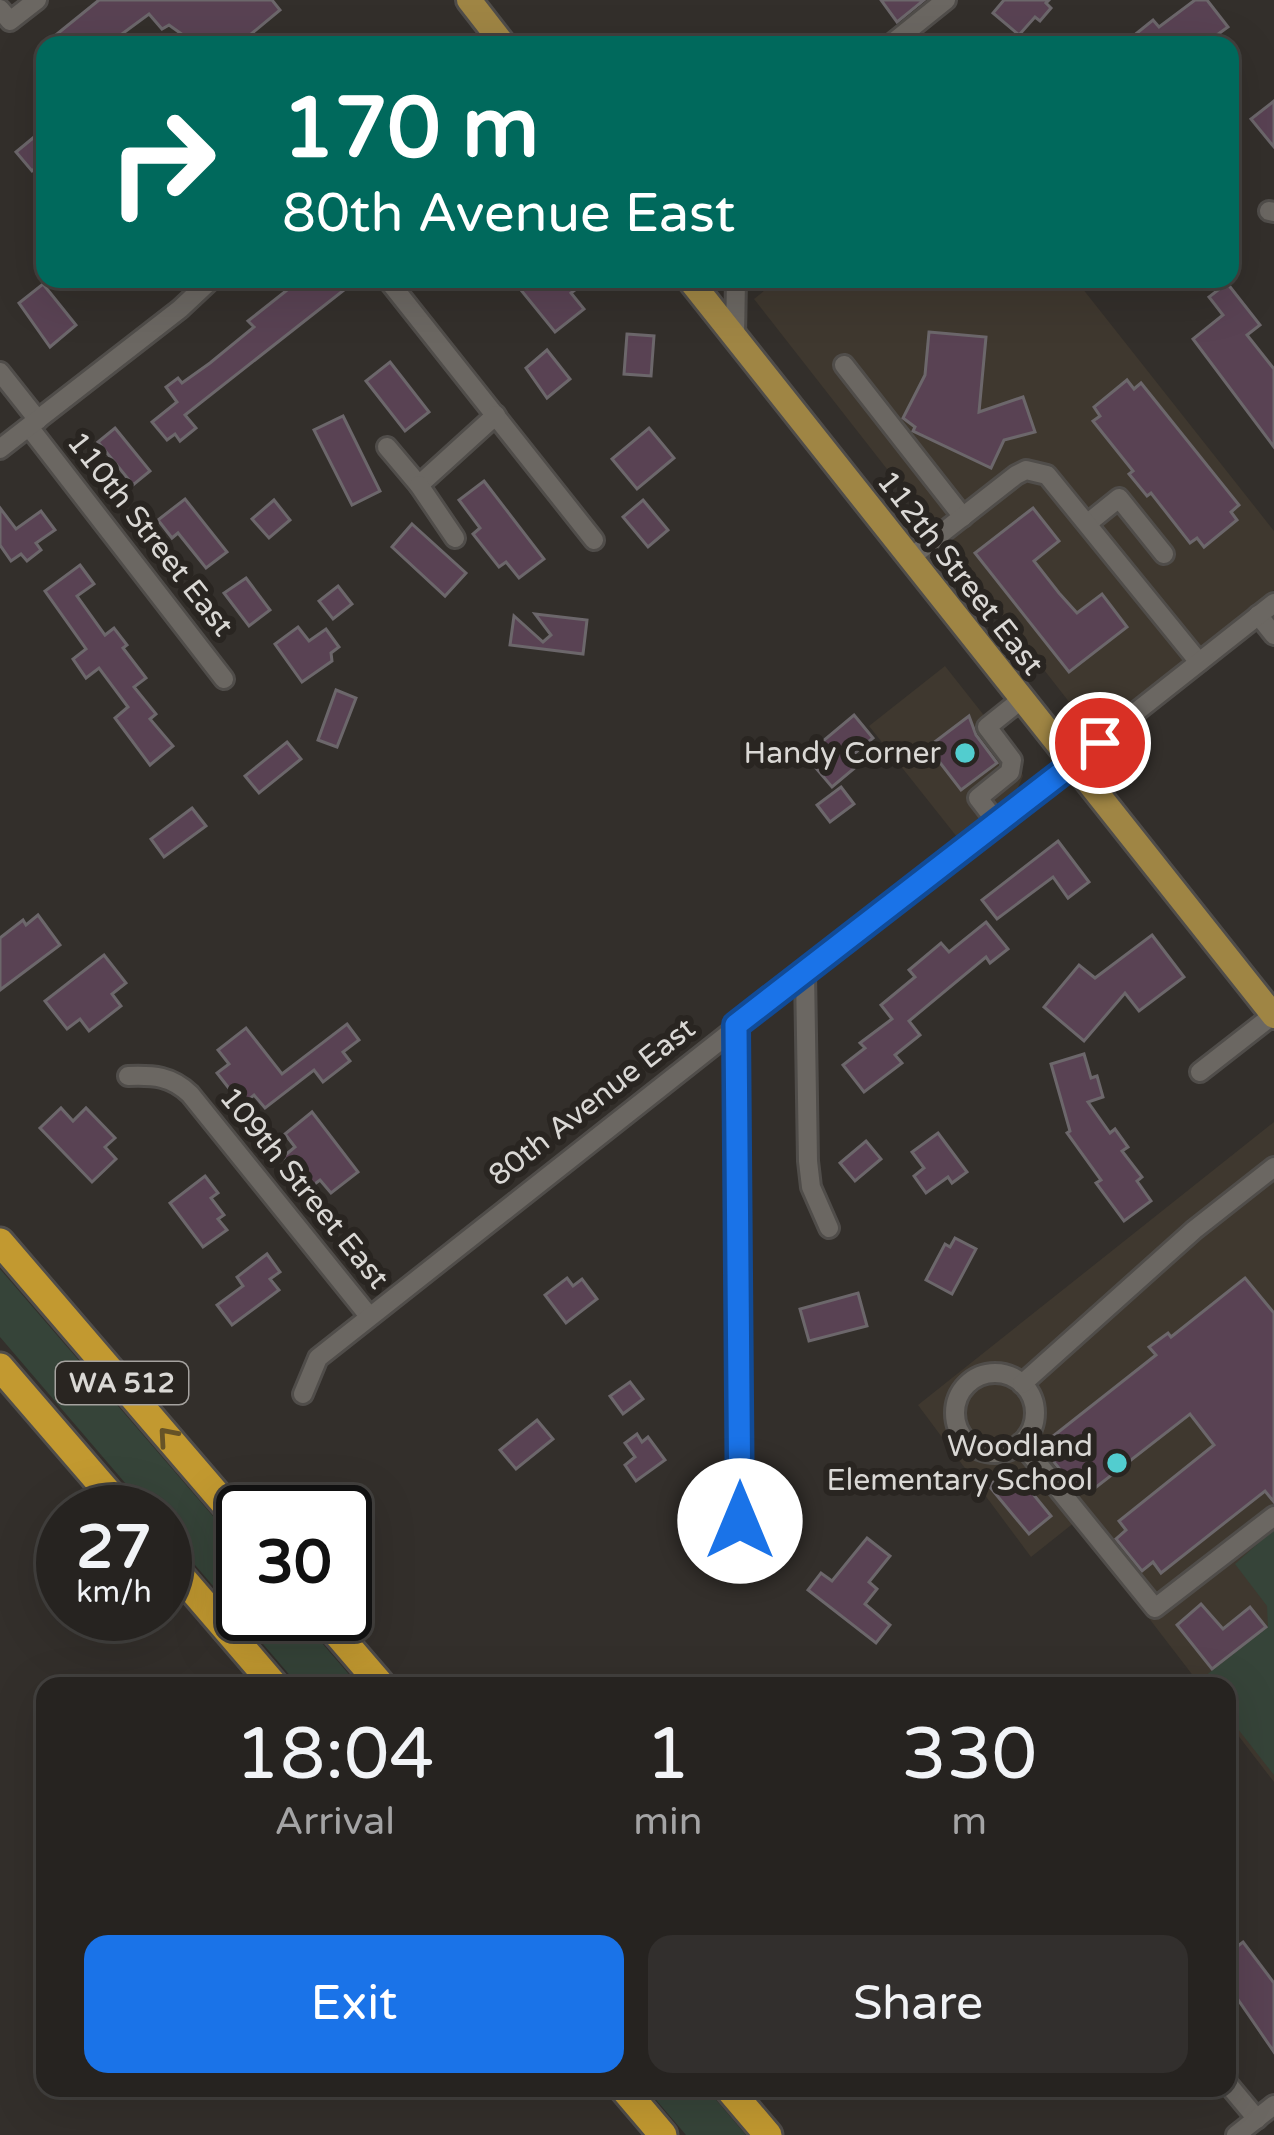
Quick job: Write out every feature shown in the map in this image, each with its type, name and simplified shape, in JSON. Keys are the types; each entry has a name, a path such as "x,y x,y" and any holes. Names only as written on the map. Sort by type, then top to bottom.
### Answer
{"highway":[{"name":"WA 512","path":"0,1242 216,1494"},
{"name":"WA 512","path":"0,1367 102,1485"},
{"path":"192,1589 267,1677"},
{"path":"343,1641 374,1677"},
{"path":"630,2097 663,2135"},
{"path":"736,2097 768,2135"}],"main road":[{"path":"469,0 497,36"},
{"name":"112th Street East","path":"696,288 1274,1016"}],"street":[{"path":"0,9 10,21 38,0"},
{"path":"901,36 946,0"},
{"path":"0,449 202,288"},
{"path":"394,288 594,540"},
{"path":"735,337 736,288"},
{"path":"844,365 963,517"},
{"name":"110th Street East","path":"0,372 224,679"},
{"path":"419,484 496,416"},
{"path":"387,447 455,538"},
{"path":"910,558 1026,470 1047,475 1199,662"},
{"path":"1088,523 1119,498 1165,554"},
{"path":"1266,609 1274,635"},
{"name":"80th Avenue East","path":"303,1394 318,1358 368,1316 1266,609"},
{"path":"998,824 978,798 1010,772 1012,760 987,727 1022,699"},
{"path":"805,971 808,1161 811,1187 829,1228"},
{"path":"1200,1072 1274,1016"},
{"path":"736,1025 740,1566"},
{"name":"109th Street East","path":"128,1076 162,1076 190,1094 368,1316"},
{"path":"1022,1384 1194,1230 1274,1167"},
{"path":"985,1374 1011,1376 1022,1384 1034,1407 1029,1433 1021,1443 1010,1450 983,1451 962,1436 954,1412 963,1388 985,1374"},
{"path":"1021,1443 1155,1608 1274,1516"},
{"path":"1236,2094 1257,2119"},
{"path":"1236,2135 1274,2105"}],"shaded area":[{"path":"768,288 1082,288 1274,531 1274,590 1104,726 1084,721 754,299"},
{"path":"945,666 1016,756 1023,776 1017,790 957,837 869,726"},
{"name":"Woodland Elementary School","path":"1274,1122 1274,1782 1236,1733 1236,1677 1194,1677 1075,1522 1031,1557 918,1405"}],"green space":[{"path":"0,1269 186,1485 127,1485 0,1337"},
{"path":"192,1492 216,1520 216,1589 192,1561"},
{"path":"1274,1529 1274,1775 1236,1726 1236,1677 1204,1677 1268,1627 1267,1606 1235,1564"},
{"path":"260,1641 320,1641 351,1677 291,1677"},
{"path":"654,2097 714,2097 746,2135 686,2135"}],"building":[{"path":"99,0 272,0 280,10 247,36 184,36 169,25 162,29 149,14 119,36 57,34"},
{"path":"881,0 924,0 897,22"},
{"path":"1004,0 1049,0 1046,3 1051,8 1019,35 993,13"},
{"path":"1195,0 1207,0 1228,27 1216,36 1133,36 1153,20 1159,27"},
{"path":"1274,101 1274,147 1251,119"},
{"path":"33,138 36,168 32,171 16,152"},
{"path":"38,288 46,288 76,325 50,347 19,303"},
{"path":"290,288 347,288 185,415 196,428 180,441 175,434 167,440 152,422 177,402 166,387 178,378 182,383 210,363 254,327 248,321"},
{"path":"519,288 577,288 571,293 584,309 555,332"},
{"path":"1221,288 1231,288 1260,325 1247,335 1274,369 1274,447 1193,339 1223,315 1209,297"},
{"path":"929,332 986,337 979,412 1023,397 1035,432 1004,440 991,468 913,431 915,427 903,418 925,375"},
{"path":"627,334 654,336 651,376 624,374"},
{"path":"547,350 570,379 547,398 526,368"},
{"path":"390,362 429,412 405,431 366,381"},
{"path":"1127,380 1134,389 1141,383 1239,505 1231,512 1237,520 1204,547 1197,538 1190,543 1151,493 1147,496 1093,421 1100,416 1094,407"},
{"path":"343,416 380,491 352,505 314,430"},
{"path":"115,428 150,471 133,485 98,442"},
{"path":"649,428 674,458 637,489 612,459"},
{"path":"484,481 544,559 519,578 506,562 499,567 473,534 480,528 459,500"},
{"path":"185,499 227,552 206,568 178,533 172,538 158,520"},
{"path":"274,500 290,520 269,538 252,519"},
{"path":"643,500 668,530 648,547 623,517"},
{"path":"0,508 16,529 41,511 55,530 36,543 41,550 27,561 21,554 11,561 0,545"},
{"path":"1033,508 1059,541 1034,561 1059,593 1077,613 1102,594 1127,627 1069,672 975,553"},
{"path":"412,524 466,573 445,596 392,547"},
{"path":"80,565 94,584 77,596 105,635 114,628 127,645 123,648 146,678 134,687 156,714 150,719 173,746 150,765 115,718 128,707 99,668 86,678 73,659 86,649 45,591"},
{"path":"246,578 270,610 249,626 224,593"},
{"path":"338,586 352,604 333,619 319,601"},
{"path":"535,614 587,620 583,654 510,645 514,616 543,642 551,635"},
{"path":"298,627 309,641 326,629 339,647 331,653 332,661 302,682 275,644"},
{"path":"336,690 356,698 337,747 318,740"},
{"path":"854,715 873,738 850,757 857,766 832,787 810,761 822,751 817,746"},
{"name":"Handy Corner","path":"969,716 976,735 997,763 961,790 928,747"},
{"path":"287,742 301,759 259,793 245,776"},
{"path":"841,787 854,804 830,822 817,805"},
{"path":"192,808 206,826 164,857 151,839"},
{"path":"1058,841 1089,882 1068,898 1053,877 997,919 982,900"},
{"path":"38,915 60,945 0,990 0,938"},
{"path":"986,922 1008,949 990,963 986,957 909,1021 920,1035 895,1055 902,1063 864,1092 843,1065 865,1048 860,1043 892,1019 881,1005 915,977 909,970 941,943 949,952"},
{"path":"1152,935 1184,977 1139,1011 1125,993 1084,1041 1044,1007 1079,965 1095,978"},
{"path":"104,955 126,983 112,994 121,1006 89,1031 80,1019 67,1029 45,1001"},
{"path":"347,1024 359,1040 343,1052 350,1061 323,1082 314,1070 265,1108 254,1095 242,1105 217,1073 229,1064 218,1050 246,1028 282,1074"},
{"path":"1084,1054 1103,1097 1088,1102 1110,1133 1115,1129 1128,1147 1122,1151 1142,1177 1137,1181 1151,1201 1124,1221 1067,1133 1051,1064"},
{"path":"61,1108 73,1121 86,1108 115,1138 105,1147 116,1159 92,1182 40,1128"},
{"path":"312,1112 358,1172 331,1193 320,1180 308,1189 283,1157 295,1147 285,1134"},
{"path":"938,1133 967,1172 952,1183 948,1177 926,1193 914,1176 924,1168 912,1152"},
{"path":"866,1141 881,1159 855,1181 840,1163"},
{"path":"205,1176 218,1193 211,1198 224,1215 218,1219 227,1230 203,1247 170,1203"},
{"path":"955,1238 976,1249 952,1294 926,1280 945,1244 950,1247"},
{"path":"267,1254 280,1272 270,1279 279,1290 232,1325 217,1305 243,1286 237,1277"},
{"path":"567,1278 573,1286 582,1279 597,1299 566,1323 545,1295"},
{"path":"1245,1278 1274,1313 1274,1502 1265,1491 1161,1573 1153,1562 1142,1571 1116,1539 1126,1530 1119,1521 1214,1445 1190,1414 1095,1488 1087,1479 1075,1488 1049,1456 1060,1446 1052,1437 1156,1355 1149,1347 1168,1333 1171,1337"},
{"path":"858,1293 867,1326 809,1341 800,1309"},
{"path":"630,1382 643,1399 623,1414 610,1396"},
{"path":"537,1420 553,1439 516,1469 500,1450"},
{"path":"637,1434 642,1442 648,1437 665,1460 636,1481 625,1465 635,1457 625,1443"},
{"path":"1011,1467 1051,1516 1029,1534 989,1486"},
{"path":"867,1538 890,1556 869,1582 877,1589 865,1604 890,1625 876,1643 808,1590 821,1573 832,1581"},
{"path":"1201,1604 1223,1629 1250,1607 1266,1627 1212,1669 1177,1625"},
{"path":"1243,1942 1274,1983 1274,2052 1236,1997 1236,1947"}],"place":[{"name":"Handy Corner","path":"965,753"},
{"name":"Woodland Elementary School","path":"1117,1463"}],"route":[{"path":"740,1521 736,1025 1100,743"}]}
